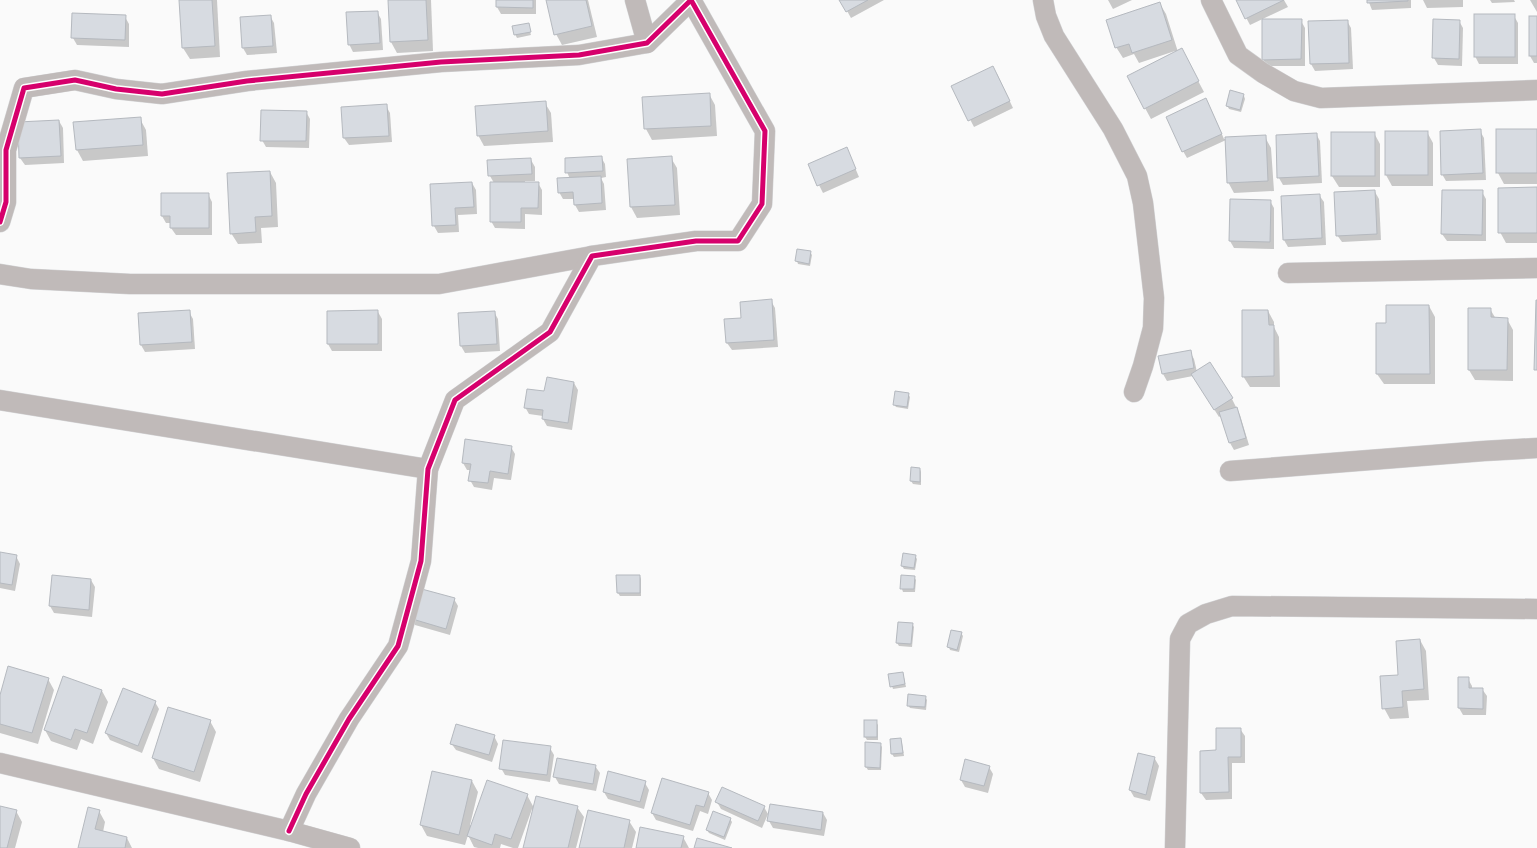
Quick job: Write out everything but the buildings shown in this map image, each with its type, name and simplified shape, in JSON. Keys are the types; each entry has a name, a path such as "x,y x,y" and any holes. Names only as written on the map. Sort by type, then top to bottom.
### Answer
{"street":[{"path":"635,0 647,43"},
{"path":"0,222 6,150 24,88 75,80 116,89 162,94 247,81 441,62 579,55 647,43 691,0 765,131 762,204 738,241 696,241 592,256 439,284 130,284 31,279 0,274"},
{"path":"1043,0 1046,16 1054,36 1113,129 1137,176 1154,298 1153,328 1134,392"},
{"path":"1211,0 1238,55 1263,73 1294,91 1321,98 1537,90"},
{"path":"289,831 306,794 349,719 398,646 421,562 428,469 455,400 550,332 592,256"},
{"path":"1288,273 1537,268"},
{"path":"0,400 428,469"},
{"path":"1230,471 1537,448"},
{"path":"1175,848 1180,639 1188,624 1206,614 1232,606 1537,610"},
{"path":"0,764 289,831 350,848"}],"cycle path":[{"path":"0,222 6,202 6,150 24,88 75,80 116,89 162,94 247,81 441,62 579,55 647,43 691,0"},
{"path":"289,831 306,794 349,719 398,646 421,561 428,469 455,400 550,332 592,256 696,241 738,241 762,204 765,131 691,0"}]}
